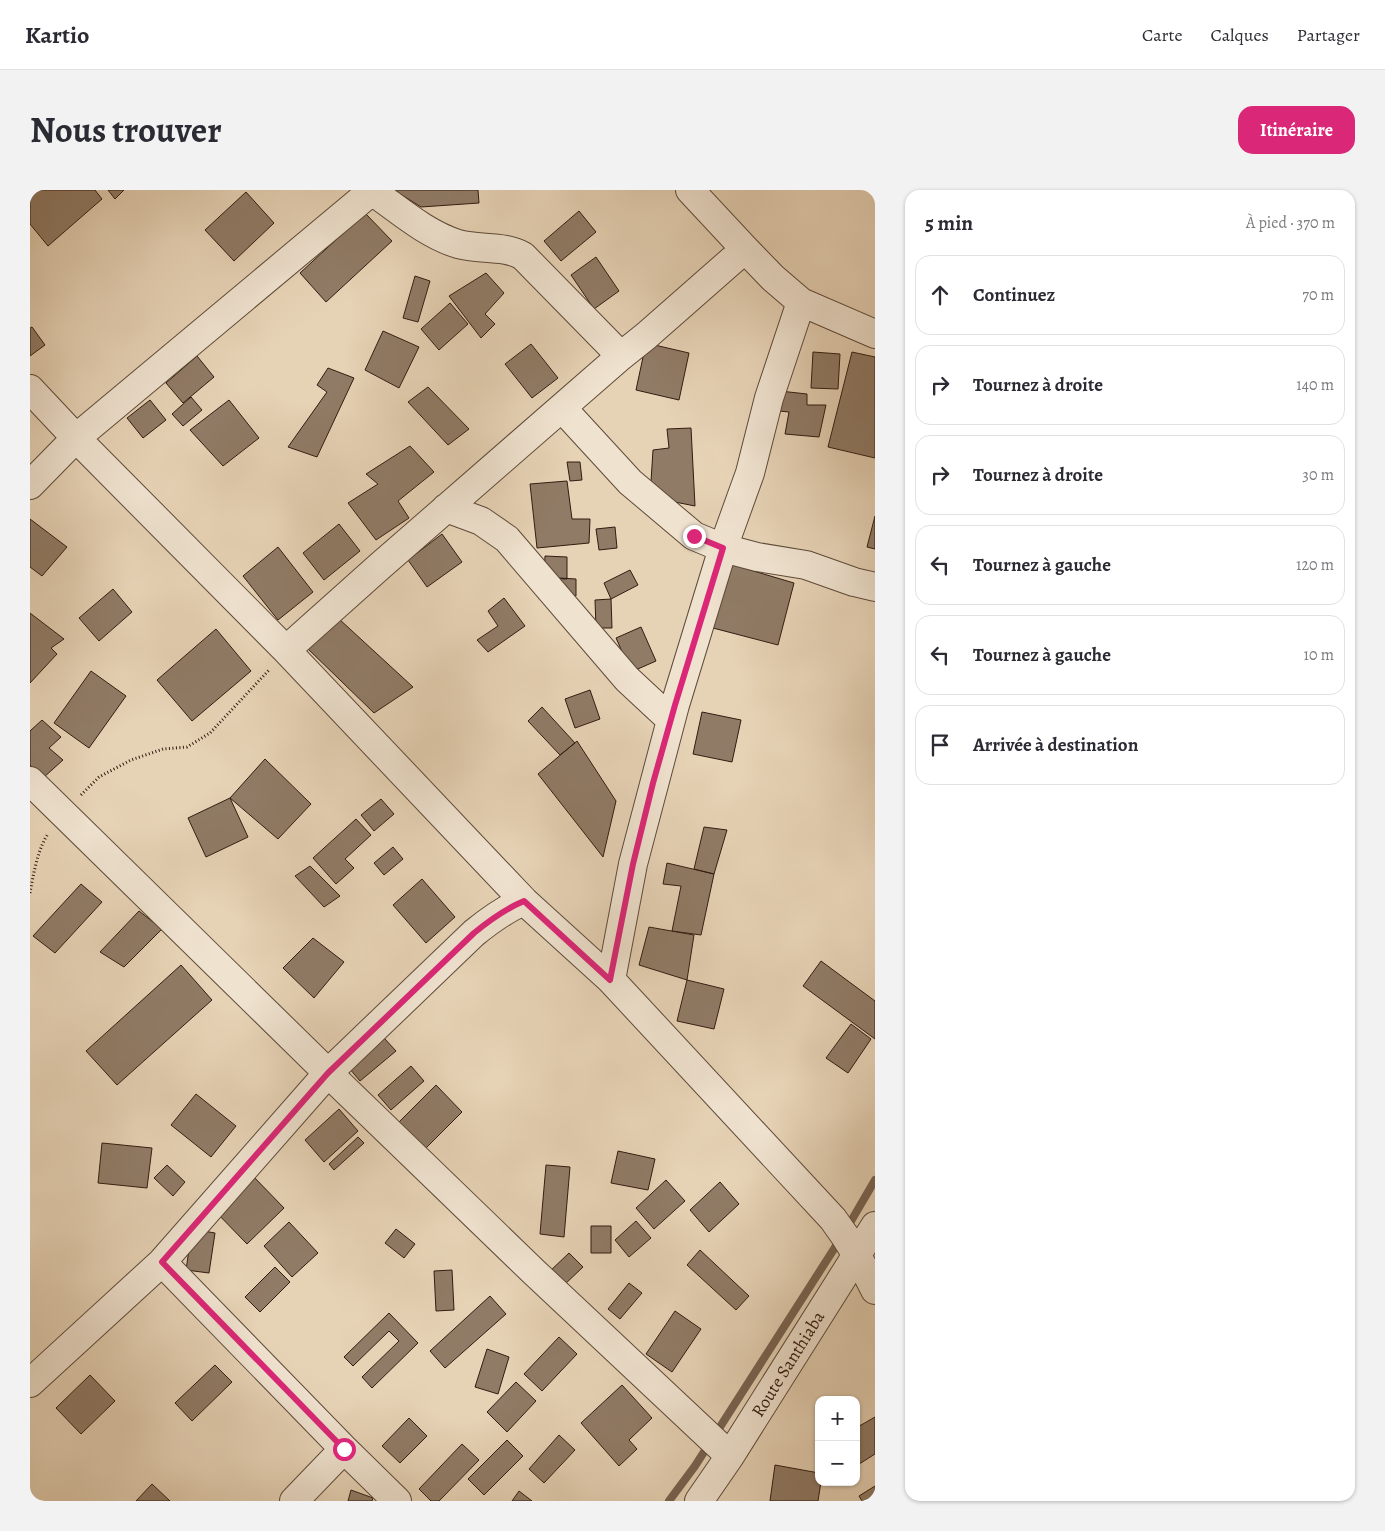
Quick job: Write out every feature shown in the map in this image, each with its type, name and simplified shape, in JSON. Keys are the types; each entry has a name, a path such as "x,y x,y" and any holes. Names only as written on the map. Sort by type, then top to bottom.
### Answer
{"street":[{"path":"30,485 76,438 373,190 420,226 444,239 475,247 512,250 523,256 621,356"},
{"path":"690,190 773,278 801,302 875,334"},
{"path":"286,650 446,508 745,249"},
{"path":"610,980 633,864 671,720 723,548 750,473 769,398 801,302"},
{"path":"30,389 286,650 524,901 610,980 832,1219 848,1238 875,1290"},
{"path":"562,408 630,482 694,536 723,548 757,557 806,565 854,582 875,586"},
{"path":"446,508 481,521 507,539 627,679 671,720"},
{"path":"30,781 534,1272 730,1456"},
{"path":"30,1383 162,1262 328,1073 474,933 510,906 524,901"},
{"name":"Route Santhiaba","path":"699,1501 730,1456 875,1226"},
{"path":"162,1262 397,1501"},
{"path":"294,1501 344,1449"}],"path":[{"path":"30,893 44,839 63,812 99,778 131,760 163,749 188,747 210,733 286,650"}],"building":[{"path":"30,190 95,190 102,199 48,246 30,224"},
{"path":"108,190 124,190 115,199"},
{"path":"394,190 478,190 479,203 421,207"},
{"path":"246,192 274,223 234,261 205,230"},
{"path":"579,211 596,232 561,261 544,241"},
{"path":"365,213 392,241 326,302 300,273"},
{"path":"596,257 619,291 594,309 571,275"},
{"path":"486,273 504,293 485,314 495,324 481,338 449,296"},
{"path":"415,276 430,281 418,322 403,318"},
{"path":"450,303 468,324 439,350 421,329"},
{"path":"32,327 45,345 30,356 30,328"},
{"path":"383,331 419,347 399,388 365,370"},
{"path":"646,343 689,353 679,400 636,390"},
{"path":"531,344 558,378 532,398 505,364"},
{"path":"813,352 840,354 838,389 811,388"},
{"path":"852,352 875,357 875,458 828,447"},
{"path":"197,356 214,377 183,403 166,383"},
{"path":"328,368 354,378 317,457 288,447 327,392 317,385"},
{"path":"428,387 469,429 448,445 408,402"},
{"path":"780,391 807,394 807,405 826,405 819,437 785,434 789,412 779,411"},
{"path":"191,397 202,410 183,426 172,414"},
{"path":"150,400 166,420 143,438 127,418"},
{"path":"229,400 259,438 223,466 190,430"},
{"path":"691,428 695,506 650,497 653,450 669,448 667,429"},
{"path":"410,446 434,472 398,501 409,518 376,540 348,503 378,484 366,474"},
{"path":"567,462 580,462 582,480 570,481"},
{"path":"567,481 572,519 590,519 589,543 537,548 530,484"},
{"path":"875,516 875,549 867,547"},
{"path":"30,519 67,547 42,576 30,567"},
{"path":"339,524 360,551 324,580 303,553"},
{"path":"615,527 617,548 599,550 596,529"},
{"path":"442,534 462,562 427,587 408,560"},
{"path":"278,547 313,592 278,620 243,576"},
{"path":"545,556 567,557 567,579 544,578"},
{"path":"723,562 794,583 778,645 713,628"},
{"path":"630,570 638,585 611,599 604,583"},
{"path":"559,578 576,579 576,596 559,596"},
{"path":"113,589 132,612 99,641 79,618"},
{"path":"504,598 525,626 488,652 477,640 498,626 488,611"},
{"path":"611,599 612,628 596,628 595,600"},
{"path":"30,613 64,639 51,648 57,654 30,683"},
{"path":"338,618 413,687 374,713 306,647"},
{"path":"641,627 656,661 631,672 616,638"},
{"path":"216,629 251,671 192,721 157,680"},
{"path":"91,671 126,696 89,748 54,723"},
{"path":"590,690 600,719 575,728 565,699"},
{"path":"542,707 575,743 560,755 528,721"},
{"path":"702,712 741,720 732,762 693,754"},
{"path":"42,720 61,737 49,748 63,760 43,778 30,765 30,731"},
{"path":"577,741 616,801 603,857 538,774"},
{"path":"265,759 311,804 278,839 230,798"},
{"path":"230,798 248,837 206,857 188,818"},
{"path":"381,799 394,814 374,831 361,815"},
{"path":"356,819 371,835 345,859 354,868 336,884 313,858"},
{"path":"704,827 727,830 714,874 694,869"},
{"path":"393,847 403,859 384,875 374,863"},
{"path":"667,863 714,874 701,935 672,931 681,886 663,884"},
{"path":"310,866 340,896 324,907 295,876"},
{"path":"422,879 455,917 426,943 393,905"},
{"path":"81,884 102,902 55,953 33,936"},
{"path":"139,911 162,929 124,967 100,952"},
{"path":"649,927 694,935 687,980 639,965"},
{"path":"313,938 344,962 314,998 283,968"},
{"path":"821,961 875,1001 875,1039 803,986"},
{"path":"181,965 212,1000 117,1085 86,1051"},
{"path":"687,980 724,989 714,1029 677,1021"},
{"path":"851,1024 871,1039 848,1073 826,1058"},
{"path":"384,1038 396,1051 360,1081 349,1068"},
{"path":"411,1066 424,1081 391,1110 378,1095"},
{"path":"436,1085 462,1112 422,1152 396,1125"},
{"path":"196,1094 236,1126 211,1157 171,1125"},
{"path":"339,1109 358,1131 324,1162 305,1140"},
{"path":"358,1137 364,1143 334,1170 329,1164"},
{"path":"102,1143 152,1148 147,1188 98,1183"},
{"path":"618,1151 655,1159 648,1190 611,1183"},
{"path":"167,1165 185,1182 173,1196 154,1178"},
{"path":"546,1165 570,1167 564,1237 540,1234"},
{"path":"250,1173 284,1208 247,1244 213,1209"},
{"path":"666,1180 685,1201 654,1229 636,1208"},
{"path":"720,1182 739,1204 709,1232 690,1210"},
{"path":"636,1221 651,1238 629,1257 615,1240"},
{"path":"289,1222 318,1253 292,1277 264,1246"},
{"path":"591,1226 611,1226 611,1253 591,1253"},
{"path":"192,1229 215,1233 209,1273 186,1270"},
{"path":"396,1229 415,1244 404,1258 385,1243"},
{"path":"700,1250 749,1296 736,1310 687,1265"},
{"path":"569,1253 583,1267 562,1287 548,1273"},
{"path":"275,1267 290,1282 260,1312 245,1297"},
{"path":"452,1270 454,1310 436,1311 434,1271"},
{"path":"629,1283 642,1293 620,1319 608,1309"},
{"path":"490,1296 506,1314 445,1368 430,1351"},
{"path":"675,1311 701,1329 672,1372 646,1354"},
{"path":"389,1313 418,1343 372,1388 362,1377 399,1341 389,1331 353,1366 344,1357"},
{"path":"559,1337 577,1354 542,1391 524,1374"},
{"path":"487,1349 509,1357 498,1394 475,1387"},
{"path":"215,1365 232,1382 192,1421 175,1403"},
{"path":"90,1375 115,1401 81,1434 56,1408"},
{"path":"516,1382 536,1401 507,1432 487,1412"},
{"path":"622,1385 652,1418 629,1440 637,1449 619,1466 581,1423"},
{"path":"875,1417 875,1454 860,1463 860,1441 860,1426"},
{"path":"409,1418 427,1436 400,1463 382,1446"},
{"path":"559,1435 575,1450 544,1483 529,1469"},
{"path":"507,1440 523,1456 484,1495 468,1479"},
{"path":"462,1444 479,1460 439,1501 431,1501 419,1489"},
{"path":"775,1465 815,1472 815,1486 820,1486 818,1501 770,1501"},
{"path":"152,1484 170,1501 136,1501"},
{"path":"875,1486 875,1501 862,1501 859,1496"},
{"path":"351,1490 373,1498 372,1501 348,1501"},
{"path":"519,1491 532,1501 512,1501"}],"waterway":[{"path":"847,1228 875,1180"},
{"path":"669,1501 695,1466 841,1238"}],"route":[{"path":"344,1449 162,1262 328,1073 474,933 510,906 524,901 610,980 633,864 653,783 723,548 694,536"}]}
